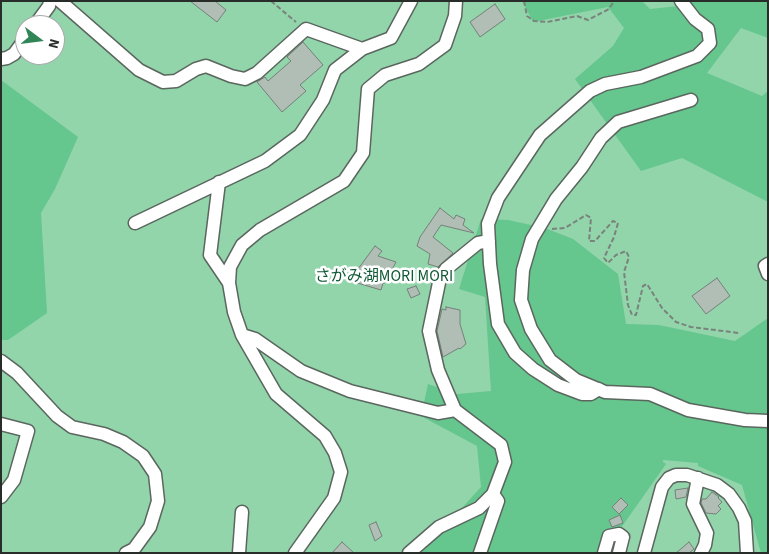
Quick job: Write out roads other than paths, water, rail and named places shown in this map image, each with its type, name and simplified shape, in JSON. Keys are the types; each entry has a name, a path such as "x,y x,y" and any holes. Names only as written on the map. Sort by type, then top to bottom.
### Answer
{"lane":[{"path":"42,15 49,6 50,1"},
{"path":"60,1 139,70 163,82 176,81 196,69 206,66 231,76 245,79 257,73 306,30 362,50"},
{"path":"135,223 265,161 300,134 323,100 335,70 362,50 391,38 411,1"},
{"path":"295,553 334,498 341,472 335,453 325,436 276,394 242,335 234,312 229,283 230,267 242,245 260,230 344,180 363,153 368,89 385,75 419,64 445,45 455,16 456,1"},
{"path":"599,389 591,394 582,394 558,385 533,369 515,353 498,324 490,264 488,224 498,198 540,135 590,91 605,84 641,77 697,56 710,43 708,29 695,19 681,1"},
{"path":"1,59 7,58 15,53"},
{"path":"691,100 618,122 601,138 582,167 556,199 532,239 523,270 521,300 531,329 550,360 576,380 605,392 650,394 688,410 745,420 768,421"},
{"path":"219,182 210,256 229,283"},
{"path":"410,553 439,527 479,508 493,494 505,462 502,445 455,410 438,370 429,331 440,278 446,269 478,243 489,240"},
{"path":"768,264 765,266 768,274"},
{"path":"242,335 255,339 301,372 350,391 438,413 455,410"},
{"path":"1,361 17,373 57,416 72,427 104,434 123,442 142,456 155,474 158,501 150,527 134,548 126,553"},
{"path":"1,424 28,432 14,480 1,497"},
{"path":"644,553 662,487 669,478 676,475 688,475 698,478 717,485 729,494 745,521 747,553"},
{"path":"698,478 693,504 707,533 705,545 701,553"},
{"path":"480,553 498,501 493,494"},
{"path":"239,553 242,512"},
{"path":"604,553 609,536 619,534 623,537 619,553"}],"park label":[{"name":"さがみ湖MORI MORI","path":"384,277"}]}
